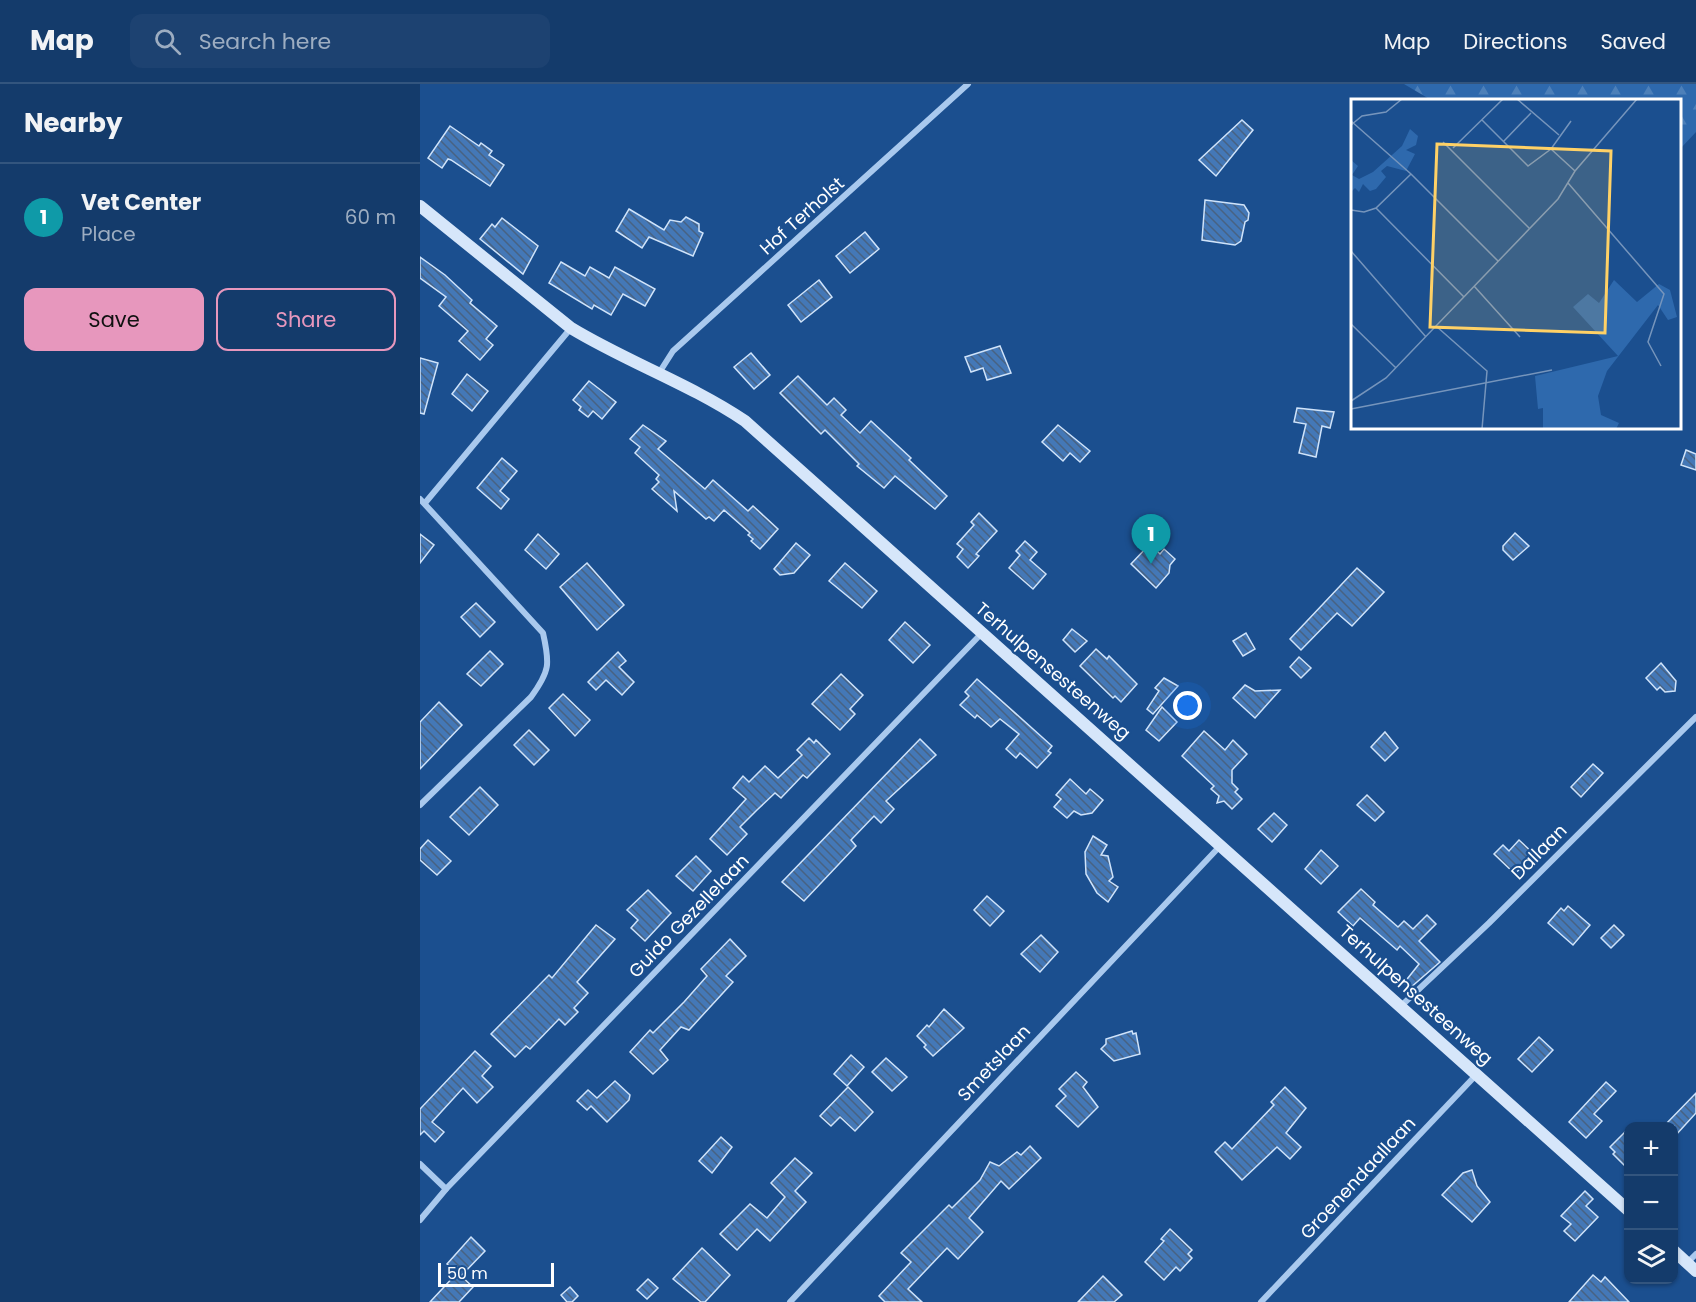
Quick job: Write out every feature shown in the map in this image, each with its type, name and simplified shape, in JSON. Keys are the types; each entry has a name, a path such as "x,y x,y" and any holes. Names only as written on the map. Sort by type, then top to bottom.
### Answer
{"main road":[{"name":"Terhulpensesteenweg","path":"420,206 571,328 598,344 721,405 745,421 1624,1206"},
{"path":"1678,1255 1691,1267"}],"street":[{"name":"Hof Terholst","path":"659,373 673,351 968,84"},
{"path":"420,806 531,697 544,679 549,661 543,633 423,501 571,328"},
{"name":"Guido Gezellelaan","path":"420,1220 446,1189 981,634"},
{"name":"Dallaan","path":"1401,1006 1489,923 1696,717"},
{"name":"Smetslaan","path":"790,1302 1221,845"},
{"name":"Groenendaallaan","path":"1261,1302 1477,1074"},
{"path":"420,1164 446,1189"},
{"path":"1691,1267 1696,1254"}],"green space":[{"path":"1404,84 1696,84 1696,132 1681,148 1681,99 1429,99"}],"building":[{"path":"1242,120 1253,130 1216,176 1199,160"},
{"path":"450,126 479,146 481,143 492,151 489,155 504,165 490,186 451,160 448,159 442,168 428,158"},
{"path":"1205,200 1244,205 1249,213 1241,241 1235,245 1202,240"},
{"path":"629,209 664,230 670,220 681,222 686,217 699,224 699,231 703,233 693,256 649,237 642,248 616,231"},
{"path":"502,218 538,246 523,274 480,239 492,224 495,227"},
{"path":"865,232 879,249 850,273 836,256"},
{"path":"420,257 445,275 472,300 470,303 497,326 486,339 493,345 480,360 459,341 468,331 439,306 446,297 420,278"},
{"path":"561,262 585,276 590,267 609,278 615,267 655,289 645,306 623,294 611,315 594,305 592,309 549,283"},
{"path":"819,280 832,297 801,322 788,305"},
{"path":"1000,346 1011,373 987,380 983,368 971,372 965,357"},
{"path":"751,353 770,375 754,389 734,367"},
{"path":"420,358 438,363 424,414 420,413"},
{"path":"467,374 488,391 472,411 452,394"},
{"path":"798,376 827,405 834,398 846,410 841,415 860,433 871,421 947,496 935,509 895,476 884,488 857,466 859,464 825,430 821,434 780,393"},
{"path":"589,381 616,402 602,419 593,411 588,417 579,410 581,407 573,400"},
{"path":"1297,408 1334,412 1330,428 1322,426 1316,457 1299,453 1306,424 1294,422"},
{"path":"643,425 666,441 658,449 705,489 713,480 748,511 753,506 778,529 760,549 751,541 753,539 748,535 750,533 724,510 714,521 709,517 706,519 674,491 677,511 652,489 659,482 656,479 659,475 635,453 640,447 630,439"},
{"path":"1058,425 1090,451 1080,462 1070,453 1063,461 1042,442"},
{"path":"1686,450 1696,454 1696,470 1681,465"},
{"path":"502,458 517,471 500,491 509,499 501,509 477,488"},
{"path":"979,513 997,531 976,554 979,556 968,568 957,557 963,549 957,544 974,525 971,522"},
{"path":"1515,533 1529,546 1513,560 1503,550 1503,546"},
{"path":"420,534 434,545 420,563"},
{"path":"538,534 559,554 546,569 525,550"},
{"path":"1025,541 1037,552 1030,560 1046,574 1033,589 1009,568 1020,555 1016,551"},
{"path":"796,543 810,555 794,573 780,575 774,569"},
{"path":"1147,547 1154,554 1157,551 1160,554 1164,549 1175,559 1170,565 1169,573 1156,588 1131,564"},
{"path":"587,563 624,605 597,630 560,587"},
{"path":"845,563 877,591 862,608 829,581"},
{"path":"1357,568 1384,592 1352,626 1337,613 1301,650 1290,639"},
{"path":"476,603 495,622 480,637 461,617"},
{"path":"905,622 930,645 913,663 889,640"},
{"path":"1072,629 1087,641 1075,652 1063,640"},
{"path":"1246,633 1255,649 1243,656 1233,641"},
{"path":"1096,649 1107,659 1109,656 1137,684 1121,702 1115,696 1113,698 1080,666"},
{"path":"490,651 503,664 481,686 467,674"},
{"path":"618,652 626,661 619,667 634,682 622,695 606,680 596,690 588,682"},
{"path":"1299,657 1311,668 1301,678 1290,667"},
{"path":"1661,663 1676,681 1675,691 1665,692 1660,687 1657,690 1646,678"},
{"path":"841,674 863,695 850,709 855,714 840,730 812,704"},
{"path":"1164,678 1178,686 1153,714 1147,709 1159,691 1155,688"},
{"path":"977,679 1052,746 1048,751 1051,753 1037,768 1020,753 1016,758 1006,749 1019,734 1000,719 991,727 977,715 975,718 960,705 969,696 965,692"},
{"path":"1245,685 1255,691 1280,690 1255,718 1233,698"},
{"path":"563,694 590,720 575,736 549,708"},
{"path":"439,702 462,725 420,769 420,722"},
{"path":"1162,707 1177,722 1159,741 1146,730"},
{"path":"529,730 549,750 534,765 514,745"},
{"path":"1204,731 1225,750 1233,740 1247,754 1232,770 1232,783 1238,789 1235,792 1242,799 1232,809 1224,801 1217,803 1219,796 1211,789 1214,786 1182,756"},
{"path":"1385,732 1398,748 1385,761 1371,747"},
{"path":"809,738 814,743 816,740 830,754 807,778 803,775 781,798 775,793 757,810 740,827 747,834 727,855 710,839 746,799 733,788 743,776 749,782 765,766 778,778 802,755 797,750"},
{"path":"920,739 936,755 886,801 894,809 881,823 874,816 851,840 856,846 804,901 782,882"},
{"path":"1593,764 1603,773 1581,797 1571,787"},
{"path":"1070,779 1086,794 1090,789 1103,800 1092,813 1081,815 1074,811 1067,818 1054,807 1061,799 1056,795"},
{"path":"480,787 498,805 469,835 450,817"},
{"path":"1367,795 1384,812 1375,821 1357,805"},
{"path":"1274,813 1287,825 1272,842 1258,829"},
{"path":"1093,836 1107,845 1101,855 1108,856 1113,877 1109,881 1118,887 1108,902 1097,893 1086,874 1085,852"},
{"path":"428,840 451,861 437,875 420,860 420,849"},
{"path":"1519,840 1534,854 1515,874 1494,854 1503,845 1509,851"},
{"path":"1321,850 1338,866 1321,884 1305,869"},
{"path":"696,856 711,871 693,891 676,876"},
{"path":"1361,889 1375,902 1373,905 1398,927 1404,921 1413,929 1427,915 1436,924 1419,941 1440,962 1410,988 1404,983 1419,964 1400,946 1397,950 1360,918 1353,926 1338,912"},
{"path":"648,890 671,913 645,941 631,928 638,920 627,910"},
{"path":"987,896 1004,911 990,926 974,910"},
{"path":"1568,906 1590,925 1573,945 1548,923 1561,908 1564,911"},
{"path":"596,925 615,939 577,982 588,993 574,1008 578,1012 565,1025 559,1019 530,1049 526,1046 515,1057 491,1034 549,975 552,978"},
{"path":"1614,925 1624,935 1611,948 1601,938"},
{"path":"1041,935 1058,952 1040,972 1021,954"},
{"path":"730,939 746,956 726,976 733,982 689,1030 681,1027 660,1050 668,1060 653,1074 630,1052 650,1030 653,1033 684,1002 707,976 701,969"},
{"path":"944,1009 964,1028 933,1056 917,1036 927,1025 929,1027"},
{"path":"1132,1031 1133,1034 1136,1033 1140,1054 1114,1061 1101,1049 1106,1044 1106,1039"},
{"path":"1539,1037 1553,1050 1532,1072 1518,1059"},
{"path":"475,1051 491,1066 482,1076 493,1087 477,1103 463,1088 432,1122 444,1132 435,1142 424,1131 420,1135 420,1109"},
{"path":"851,1055 864,1067 847,1086 834,1074"},
{"path":"886,1058 907,1077 892,1091 872,1072"},
{"path":"1076,1072 1087,1082 1083,1087 1098,1107 1078,1127 1056,1106 1066,1096 1059,1089"},
{"path":"615,1081 630,1095 629,1100 607,1122 591,1106 587,1110 577,1101 588,1090 597,1098"},
{"path":"1606,1082 1616,1091 1594,1114 1602,1121 1586,1138 1569,1122"},
{"path":"848,1087 873,1112 855,1131 840,1117 831,1126 820,1116"},
{"path":"1285,1087 1306,1108 1286,1133 1301,1147 1290,1159 1277,1147 1242,1180 1215,1152 1225,1142 1232,1149 1274,1105 1271,1102"},
{"path":"1696,1093 1696,1113 1678,1133 1678,1122 1668,1122"},
{"path":"1624,1133 1624,1165 1613,1154 1615,1152 1610,1147"},
{"path":"721,1137 732,1147 712,1173 699,1161"},
{"path":"1030,1146 1041,1158 1009,1189 1001,1181 969,1218 983,1232 958,1259 947,1248 908,1289 922,1302 885,1302 879,1296 911,1262 901,1253 949,1205 952,1208 980,1180 990,1162 999,1166 1017,1152 1021,1155"},
{"path":"795,1158 812,1173 795,1191 806,1202 770,1241 757,1229 737,1250 720,1234 750,1204 767,1218 785,1197 771,1183"},
{"path":"1472,1170 1477,1186 1490,1202 1472,1222 1442,1195 1463,1173"},
{"path":"1585,1191 1593,1199 1586,1206 1598,1217 1575,1241 1564,1231 1571,1224 1561,1216"},
{"path":"1170,1229 1192,1250 1188,1254 1192,1258 1180,1271 1176,1267 1164,1280 1145,1262 1164,1241 1161,1239"},
{"path":"471,1237 485,1251 461,1276 473,1287 459,1302 430,1302 457,1273 447,1264"},
{"path":"702,1248 730,1275 705,1302 701,1302 673,1279"},
{"path":"1593,1275 1601,1282 1605,1277 1629,1302 1569,1302"},
{"path":"1103,1276 1122,1295 1114,1302 1078,1302"},
{"path":"648,1279 658,1288 647,1299 637,1290"},
{"path":"570,1287 578,1296 572,1302 567,1302 561,1295"}],"place":[{"name":"Vet Center","path":"1151,564"}]}
